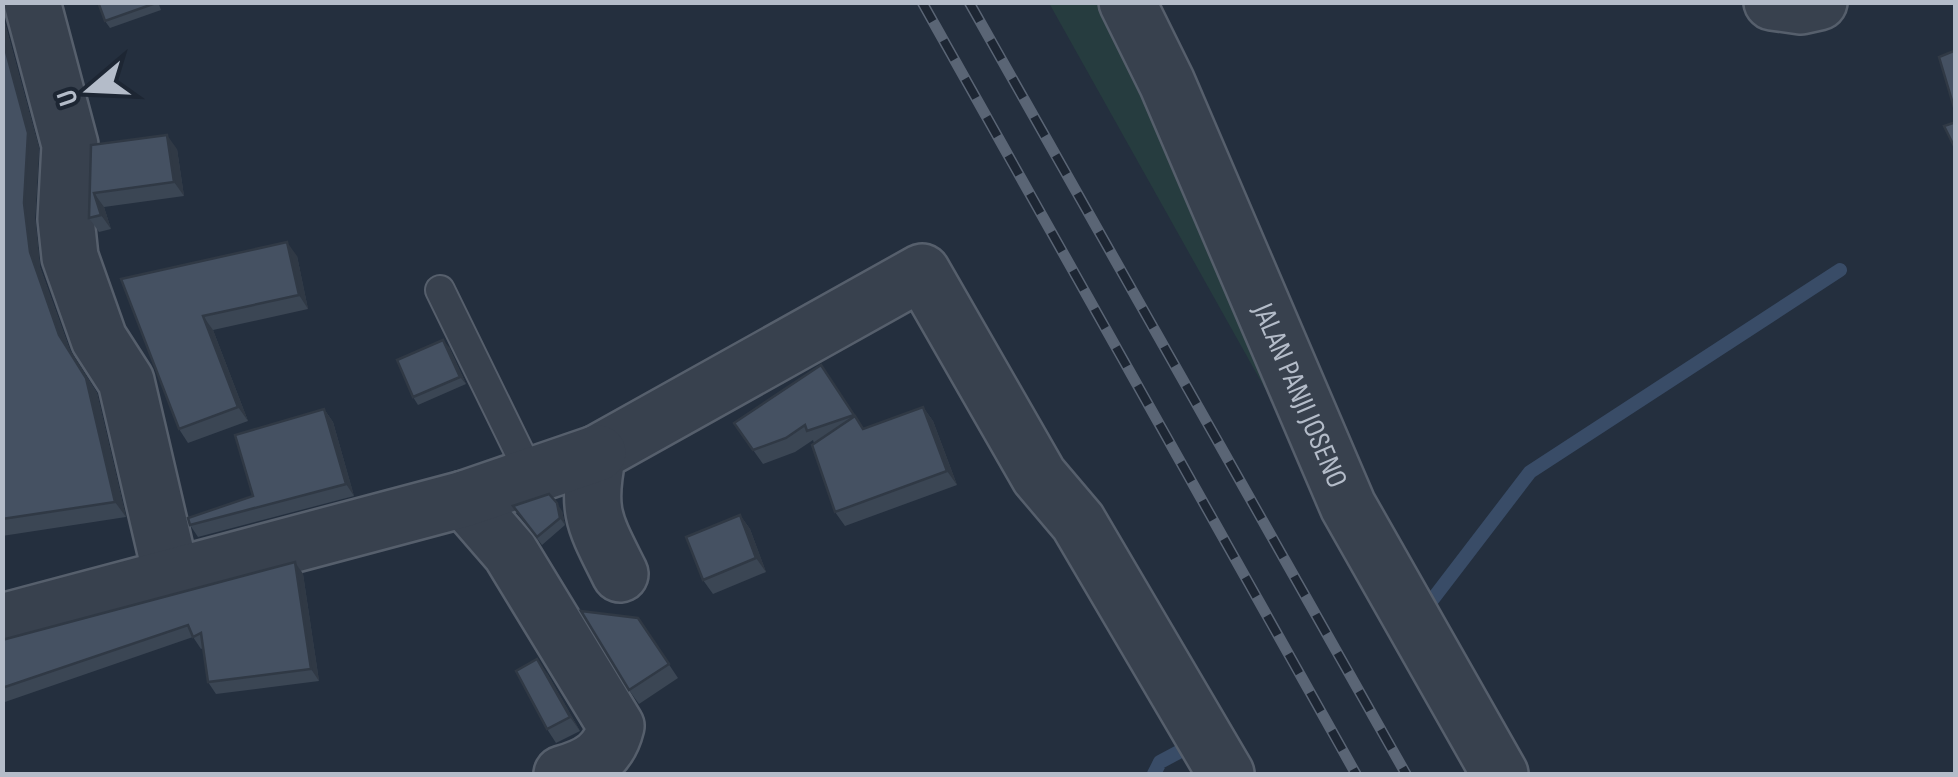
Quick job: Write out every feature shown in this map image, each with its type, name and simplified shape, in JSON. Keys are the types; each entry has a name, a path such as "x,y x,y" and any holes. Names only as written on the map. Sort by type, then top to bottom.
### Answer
{"street":[{"path":"32,2 70,144 66,219 70,257 79,294 99,339 126,381 171,574"},
{"path":"1772,2 1801,6 1819,2"},
{"name":"JALAN PANJI JOSENO","path":"1132,7 1348,506 1500,774"},
{"path":"2,622 464,499 598,454 922,272 1039,476 1078,522 1226,774"},
{"path":"598,454 589,498 596,526 620,574"},
{"path":"464,499 510,552 616,726 611,748 585,768 562,774"}],"lane":[{"path":"440,290 531,476"}],"green space":[{"path":"1049,3 1111,3 1346,533"}],"building":[{"path":"98,2 155,2 156,3 105,21"},
{"path":"2,37 28,133 24,203 30,252 59,335 86,378 115,502 2,519"},
{"path":"1956,50 1956,114 1939,57"},
{"path":"1956,122 1956,150 1944,126"},
{"path":"167,135 174,182 94,193 101,215 89,218 91,145"},
{"path":"287,242 299,295 203,316 238,407 179,429 121,279"},
{"path":"443,340 460,377 413,397 397,360"},
{"path":"821,365 854,415 807,431 805,425 786,438 753,450 734,423"},
{"path":"923,407 947,471 835,512 812,445 855,416 863,429"},
{"path":"324,409 346,484 190,525 188,518 253,496 235,435"},
{"path":"549,494 557,503 560,518 537,537 513,506"},
{"path":"740,515 756,558 703,580 686,537"},
{"path":"295,562 311,669 208,682 201,633 193,637 188,625 2,688 2,640"},
{"path":"581,611 638,618 669,664 629,690"},
{"path":"537,659 570,717 547,729 516,671"}],"waterway":[{"path":"1429,604 1530,472 1840,270"},
{"path":"1154,774 1160,762 1190,746"}],"railway":[{"path":"922,2 1356,774"},
{"path":"969,2 1406,774"}]}
